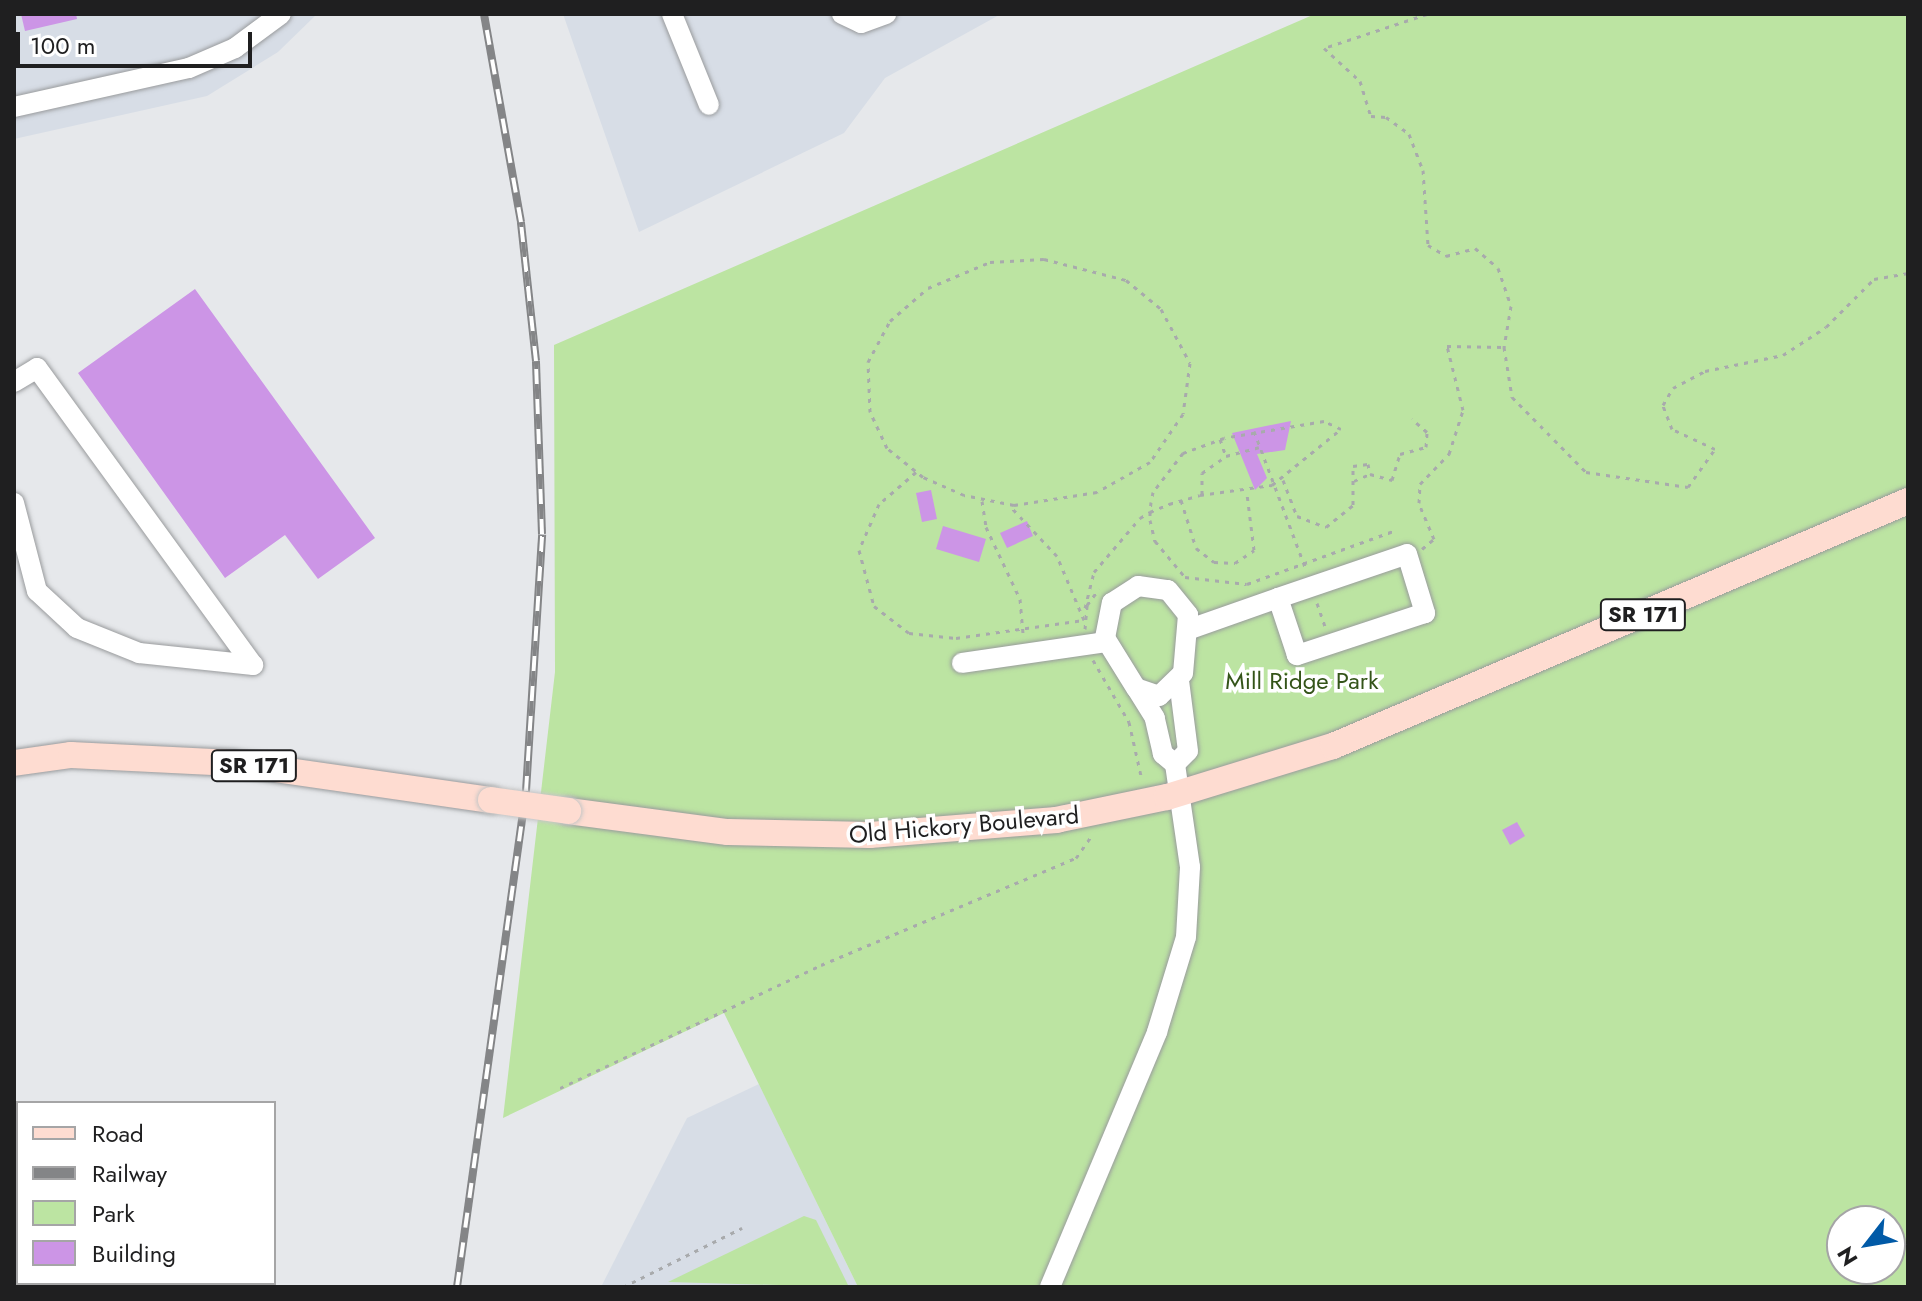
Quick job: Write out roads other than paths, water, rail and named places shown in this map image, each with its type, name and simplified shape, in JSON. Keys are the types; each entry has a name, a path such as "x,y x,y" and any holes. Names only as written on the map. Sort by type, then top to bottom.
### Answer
{"main road":[{"name":"Old Hickory Boulevard","path":"14,763 71,755 233,763 568,811 829,836 1024,824 1181,794 1333,746 1908,501"}],"street":[{"path":"14,107 189,68 235,48 281,14"},
{"path":"672,14 709,105"},
{"path":"842,14 861,23 886,14"},
{"path":"14,382 37,368 253,665 139,653 77,628 37,591 14,503"},
{"path":"1190,629 1278,598 1407,554 1425,613 1297,655 1278,598"},
{"path":"1050,1287 1180,963 1190,893 1181,794 1175,764 1163,754 1155,718 1106,642 1109,609 1138,586 1174,594 1190,629 1179,681 1188,751 1175,764"},
{"path":"962,663 1106,642"},
{"path":"1136,688 1159,696 1179,681"}],"railway":[{"path":"457,1287 526,791 542,534 536,361 521,222 484,14"}],"park label":[{"name":"Mill Ridge Park","path":"1302,681"}]}
